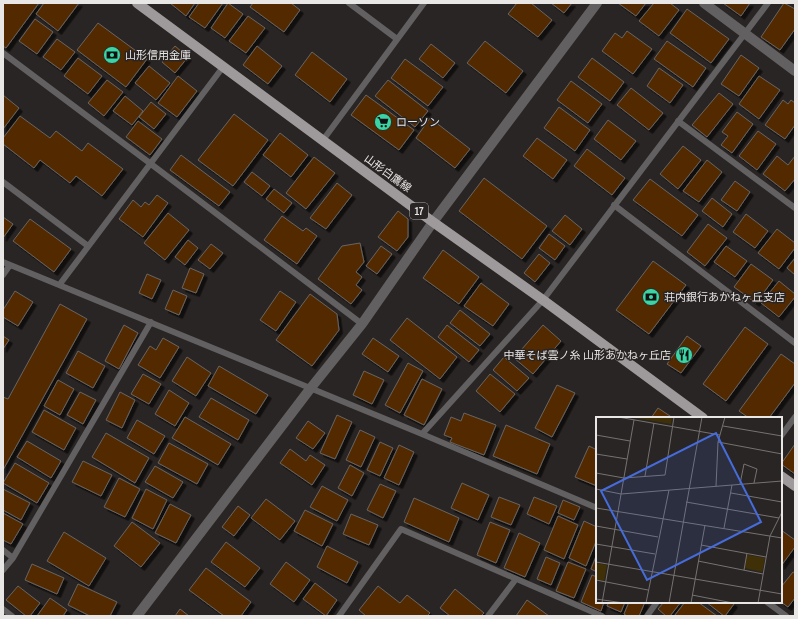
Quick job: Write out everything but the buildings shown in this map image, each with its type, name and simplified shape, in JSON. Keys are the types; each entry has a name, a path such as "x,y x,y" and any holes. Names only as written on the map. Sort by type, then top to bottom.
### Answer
{"main road":[{"name":"山形白鷹線","path":"137,3 433,222 543,300 702,417"},
{"path":"782,477 795,486"}],"street":[{"path":"137,616 310,389 362,324 433,222 597,3"},
{"path":"704,3 795,71"}],"lane":[{"path":"349,3 397,39"},
{"path":"323,140 424,3"},
{"path":"422,434 543,300 768,3"},
{"path":"3,53 362,324"},
{"path":"60,284 223,67"},
{"path":"678,121 795,208"},
{"path":"3,182 88,246"},
{"path":"614,205 795,343"},
{"path":"3,262 60,284 596,508"},
{"path":"3,275 10,265"},
{"path":"3,570 14,558 151,322"},
{"path":"782,435 795,417"},
{"path":"339,616 401,529 602,616"},
{"path":"3,550 14,558"},
{"path":"488,616 516,579"},
{"path":"646,616 656,603"},
{"path":"768,603 786,616"},
{"path":"3,609 12,616"}],"place":[{"name":"山形信用金庫","path":"112,55"},
{"name":"ローソン","path":"383,122"},
{"name":"荘内銀行あかねヶ丘支店","path":"651,297"},
{"name":"中華そば雲ノ糸 山形あかねヶ丘店","path":"684,355"}]}
